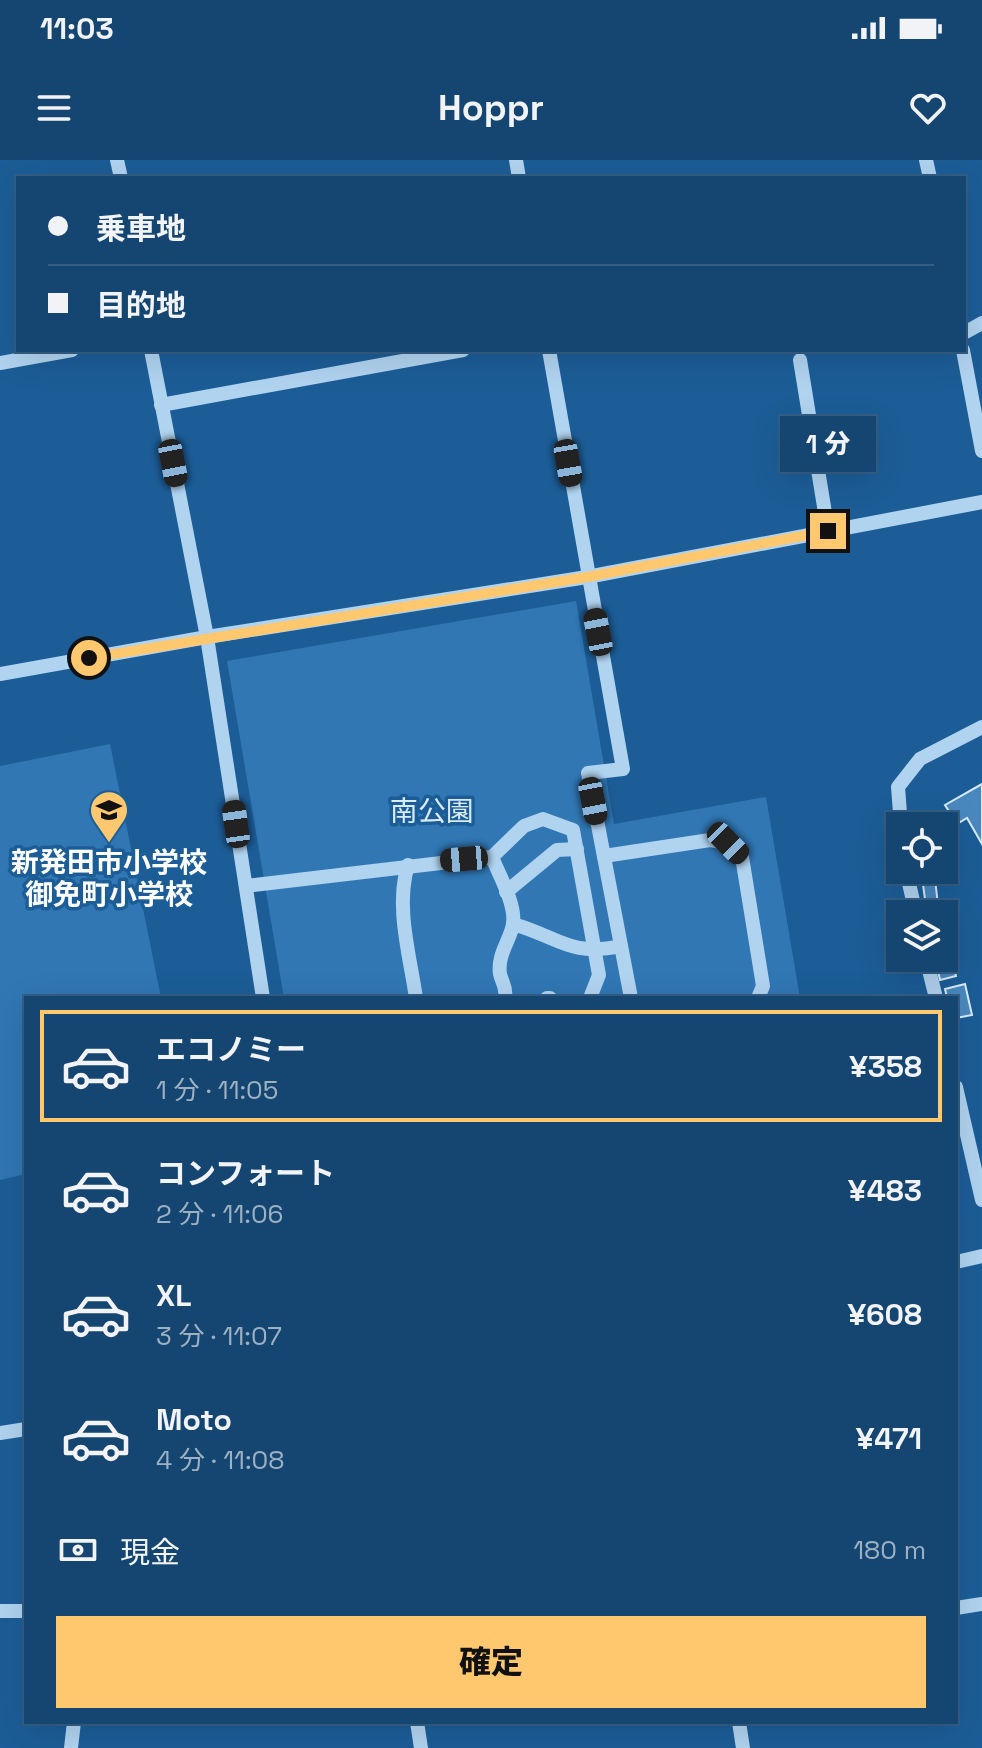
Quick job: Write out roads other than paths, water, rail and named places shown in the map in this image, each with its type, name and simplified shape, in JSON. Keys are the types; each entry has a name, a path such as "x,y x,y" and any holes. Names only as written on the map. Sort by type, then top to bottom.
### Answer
{"street":[{"path":"0,363 61,352"},
{"path":"151,352 207,637 263,996"},
{"path":"161,405 452,352"},
{"path":"549,352 623,769 588,773 631,996"},
{"path":"963,352 982,451"},
{"path":"800,360 828,531"},
{"path":"0,674 207,637 587,577 982,502"},
{"path":"900,812 898,787 920,759 982,727"},
{"path":"246,886 492,857 524,826 543,819 573,830 599,975 591,996"},
{"path":"604,856 710,840 728,843 742,857 763,986 759,996"},
{"path":"506,892 557,850 577,849"},
{"path":"492,857 506,892 513,924 504,942 500,974 507,989 505,996"},
{"path":"408,865 403,881 404,918 416,996"},
{"path":"513,924 565,947 596,951 621,946"},
{"path":"930,972 936,996"},
{"path":"958,1096 982,1200"},
{"path":"958,1262 982,1256"},
{"path":"0,1433 24,1429"},
{"path":"958,1608 982,1604"},
{"path":"0,1611 24,1611"},
{"path":"71,1748 74,1724"},
{"path":"417,1724 421,1748"},
{"path":"739,1724 743,1748"}],"place":[{"name":"新発田市小学校 御免町小学校","path":"109,844"}],"park label":[{"name":"南公園","path":"432,811"}]}
